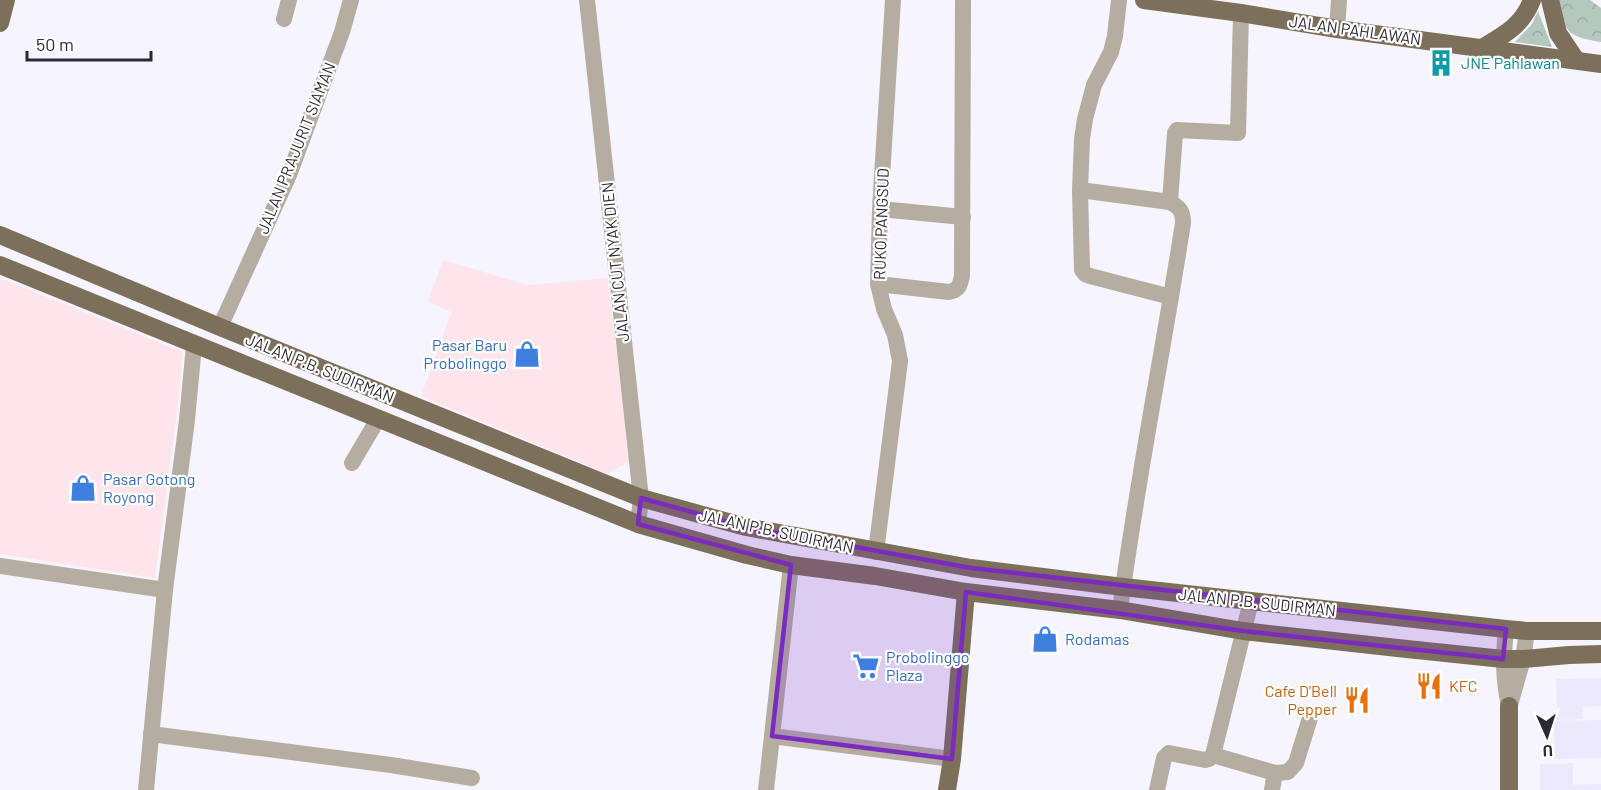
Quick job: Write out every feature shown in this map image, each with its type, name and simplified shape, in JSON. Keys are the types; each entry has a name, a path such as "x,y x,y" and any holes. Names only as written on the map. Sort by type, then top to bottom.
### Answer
{"main road":[{"path":"0,23 6,0"},
{"name":"JALAN PAHLAWAN","path":"1144,0 1193,3 1337,29 1601,63"},
{"path":"1482,48 1510,32 1523,18 1532,0"},
{"path":"1550,0 1558,33 1576,60"},
{"name":"JALAN P.B. SUDIRMAN","path":"0,235 641,498 746,527 971,568 1123,587 1527,631 1601,632"},
{"name":"JALAN P.B. SUDIRMAN","path":"0,265 638,524 747,555 790,565 875,576 966,592 1120,610 1243,631 1503,659 1601,654"},
{"path":"947,790 952,759 966,592"},
{"path":"1509,706 1509,790"}],"street":[{"path":"284,19 289,0"},
{"name":"JALAN PRAJURIT SIAMAN","path":"220,327 289,175 342,32 351,0"},
{"name":"JALAN CUT NYAK DIEN","path":"587,0 641,498 638,524"},
{"name":"RUKO PANGSUD","path":"876,552 900,361 895,335 884,309 878,284 880,209 893,0"},
{"path":"878,284 949,292 955,291 960,286 963,217 963,0"},
{"path":"1119,0 1111,52 1094,85 1085,118 1080,190 1082,270 1085,274 1171,297"},
{"path":"1337,29 1339,0"},
{"path":"1170,202 1177,130 1238,133 1241,13"},
{"path":"1080,190 1170,202 1183,213 1126,560 1120,610"},
{"path":"880,209 963,217"},
{"path":"146,790 165,590 187,420 194,345"},
{"path":"352,463 378,419"},
{"path":"766,790 790,565"},
{"path":"0,566 165,590"},
{"path":"1157,790 1166,755 1169,753 1205,760 1213,755 1251,601"},
{"path":"1506,629 1503,659 1504,683 1509,706"},
{"path":"1509,706 1523,659 1527,631"},
{"path":"1213,755 1275,773 1288,772 1296,763 1310,718"},
{"path":"151,734 391,765 472,778"},
{"path":"772,736 952,759"},
{"path":"1272,790 1275,773"}],"highlighted area":[{"path":"641,498 746,527 971,568 1506,629 1503,659 1243,631 966,592 952,759 772,736 791,565 638,524"}],"shaded area":[{"name":"Pasar Baru Probolinggo","path":"443,260 528,285 607,278 632,459 608,474 421,396 452,312 428,302"},
{"name":"Pasar Gotong Royong","path":"0,278 183,352 155,578 0,554"},
{"path":"1601,678 1601,706 1582,707 1583,719 1557,720 1556,679"},
{"path":"1601,720 1601,758 1555,759 1554,721"},
{"path":"1573,763 1573,785 1601,784 1601,790 1540,790 1540,764"}],"green space":[{"path":"1555,0 1590,0 1601,8 1601,42 1574,35 1569,31"},
{"path":"1538,11 1552,47 1515,42 1532,24"}],"place":[{"name":"JNE Pahlawan","path":"1441,63"},
{"name":"Pasar Baru Probolinggo","path":"527,354"},
{"name":"Pasar Gotong Royong","path":"83,488"},
{"name":"Rodamas","path":"1045,639"},
{"name":"Probolinggo Plaza","path":"866,666"},
{"name":"KFC","path":"1429,686"},
{"name":"Cafe D'Bell Pepper","path":"1357,700"}]}
